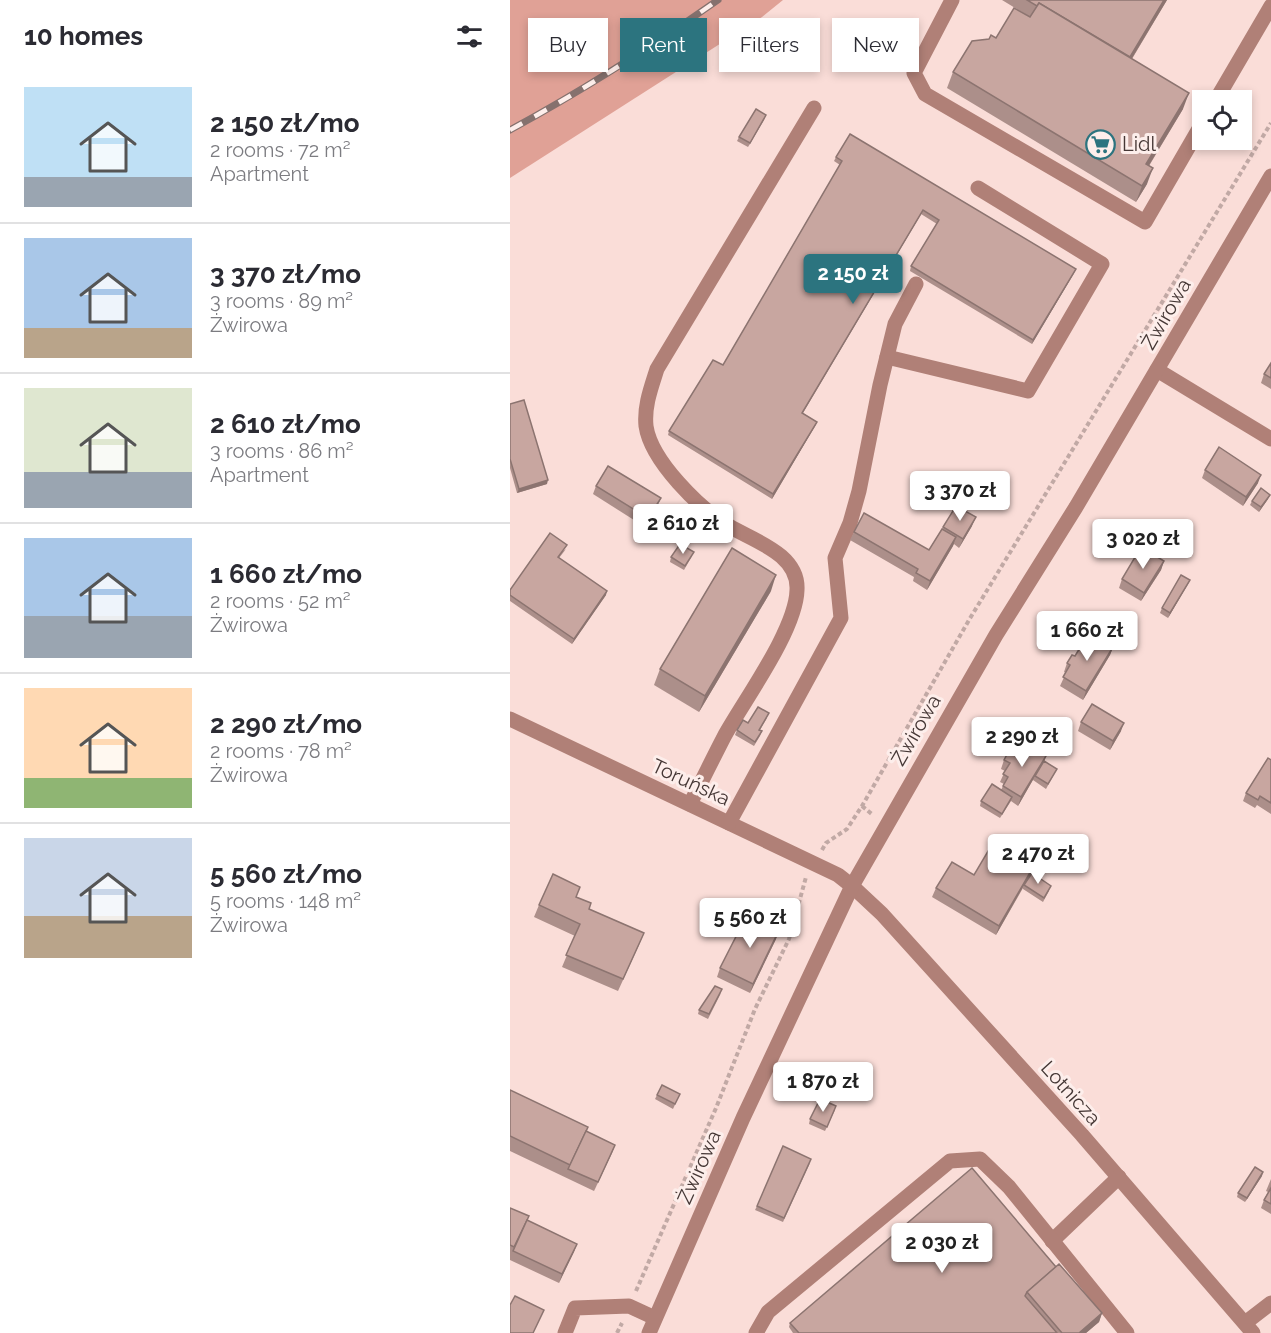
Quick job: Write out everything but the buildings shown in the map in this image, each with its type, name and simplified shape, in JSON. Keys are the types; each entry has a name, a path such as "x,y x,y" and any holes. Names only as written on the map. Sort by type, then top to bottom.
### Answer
{"street":[{"path":"952,0 914,73 925,94 1145,222 1192,141"},
{"path":"1222,90 1271,6"},
{"path":"690,804 725,736 779,644 793,614 798,589 795,572 784,558 726,524 681,487 656,453 646,427 647,396 657,369 814,108"},
{"name":"Żwirowa","path":"649,1333 743,1118 852,886 996,635 1076,507 1271,176"},
{"path":"887,357 1028,391 1102,264 978,188"},
{"path":"729,823 841,618 835,558 850,523 859,491 896,324 916,284"},
{"path":"1157,370 1271,439"},
{"name":"Toruńska","path":"510,719 838,875 852,886"},
{"name":"Lotnicza","path":"852,886 882,914 1119,1178 1249,1328"},
{"path":"756,1333 768,1312 950,1161 980,1158 1009,1187 1127,1333"},
{"path":"1052,1241 1119,1178"},
{"path":"1249,1328 1271,1303"},
{"path":"565,1333 575,1308 629,1305 655,1318"}],"shaded area":[{"path":"510,0 783,0 760,18 719,18 719,44 707,52 707,18 620,18 620,72 676,72 510,178"}],"railway":[{"path":"510,130 616,68 718,0"}],"place":[{"name":"Lidl","path":"1101,144"}]}
